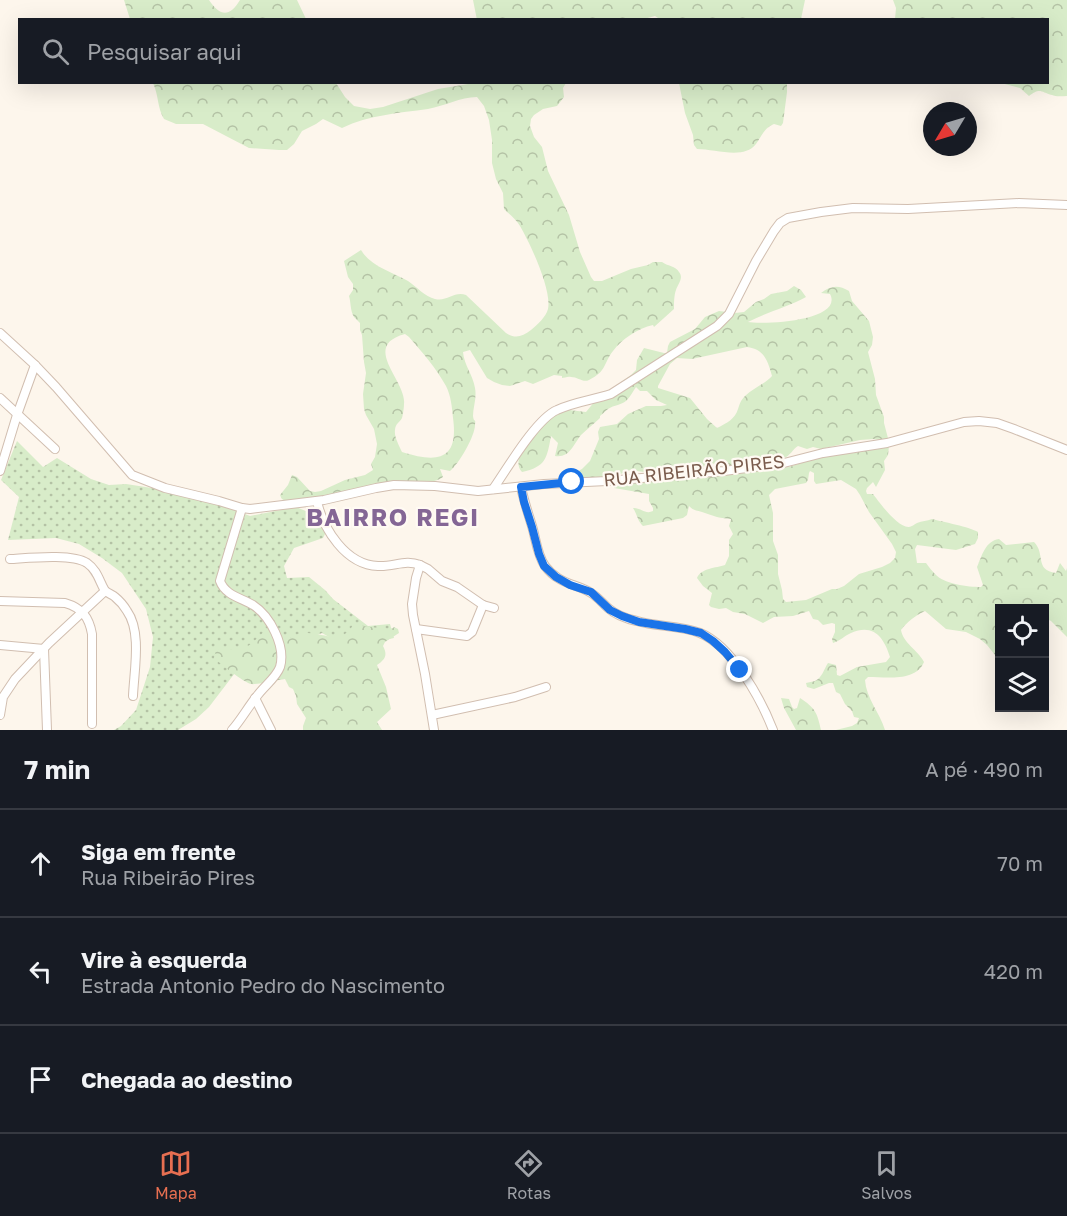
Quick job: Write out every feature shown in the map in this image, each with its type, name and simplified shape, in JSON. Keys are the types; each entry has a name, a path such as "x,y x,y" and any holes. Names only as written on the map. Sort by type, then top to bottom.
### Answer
{"street":[{"path":"493,489 542,420 555,411 610,394 717,326 729,314 774,231 788,218 853,208 908,209 1019,202 1067,205"},
{"name":"RUA RIBEIRÃO PIRES","path":"0,333 35,365 132,475 165,488 250,509 317,501 394,485 435,486 478,491 784,464 823,453 887,443 964,422 997,423 1067,450"},
{"path":"0,471 35,365"},
{"path":"0,398 55,449"},
{"path":"521,487 544,566 556,577 570,585 591,592 610,610 622,616 639,622 701,633 713,641 740,670 759,699 773,730"},
{"path":"317,501 324,522 333,536 356,560 376,566 411,562 428,569 442,581 457,587 483,605 494,608"},
{"path":"232,730 255,698 275,677 281,661 280,648 271,623 258,609 226,591 220,581 242,508"},
{"path":"10,559 78,559 86,562 93,569 100,578 105,591 118,599 132,619 135,630 133,696"},
{"path":"420,566 412,604 434,730"},
{"path":"0,715 3,697 8,687 105,591"},
{"path":"0,601 65,603 87,617 92,634 92,724"},
{"path":"416,629 467,636 472,632 483,605"},
{"path":"0,645 44,649"},
{"path":"44,649 47,730"},
{"path":"432,715 515,697 546,687"},
{"path":"255,698 271,730"}],"green space":[{"path":"124,0 209,0 217,9 225,13 232,10 240,0 297,0 306,18 130,18"},
{"path":"473,0 805,0 801,18 658,18 655,16 648,18 477,18"},
{"path":"893,0 1067,0 1067,96 1055,96 1038,91 1029,96 1020,88 1005,84 1049,84 1049,18 895,18 896,8"},
{"path":"153,84 337,84 354,106 370,109 438,89 468,84 565,84 563,88 564,97 557,106 543,109 534,115 530,126 534,137 542,147 548,171 569,215 580,252 591,277 594,281 602,281 653,262 662,262 676,268 680,274 681,279 675,294 674,309 654,327 653,325 636,331 626,338 613,351 599,374 587,381 554,375 533,384 525,381 510,386 502,385 487,378 470,350 463,352 476,395 474,430 466,449 454,467 450,471 440,469 443,477 432,481 323,499 290,501 282,499 280,495 292,475 297,477 310,491 315,492 365,475 373,470 371,464 375,457 377,444 374,429 364,409 363,394 366,373 362,335 360,323 352,312 349,296 353,290 353,284 348,277 344,261 361,250 370,260 408,281 431,298 439,300 458,294 466,295 506,333 515,337 522,336 531,330 547,312 547,290 544,279 520,226 504,209 503,193 492,163 489,120 484,106 477,97 465,98 428,109 373,117 342,128 323,119 302,131 287,150 249,148 203,124 176,124 164,119","holes":["405,334 424,355 446,386 452,410 454,432 452,443 449,451 435,457 402,452 397,441 395,428 402,418 403,395 389,365 386,347 392,340"]},
{"path":"679,84 787,84 783,123 781,126 774,124 768,128 751,149 744,152 697,149 685,113"},
{"path":"794,286 806,297 748,322 784,322 814,316 825,310 831,303 830,294 821,293 825,290 835,287 849,291 852,301 869,321 873,337 868,352 875,379 876,395 884,417 889,442 874,439 860,440 821,449 813,447 807,449 798,446 786,457 777,460 737,466 712,463 688,472 670,470 646,472 632,469 601,479 583,481 569,478 568,476 582,469 590,461 599,439 600,427 617,424 628,414 646,406 667,405 656,400 647,391 640,391 636,387 625,402 608,409 600,416 581,435 568,453 555,456 558,443 551,436 546,456 541,464 522,472 519,467 520,456 534,434 538,419 552,408 586,412 595,401 636,370 637,360 644,348 667,353 670,342 695,329 705,317 719,311 744,312 771,294 787,291","holes":["747,347 753,348 764,357 772,376 745,396 733,418 717,428 690,398 658,388 670,364 677,358 692,359"]},
{"path":"17,441 43,467 57,458 91,479 109,485 126,484 152,488 229,508 250,516 296,507 313,514 326,532 323,538 294,548 284,566 287,578 309,577 368,626 390,624 394,638 348,648 322,633 238,669 209,707 196,719 178,730 114,730 136,710 150,667 153,637 146,609 122,573 79,544 56,538 8,540 19,497 1,480"},
{"path":"889,446 888,455 884,461 885,470 876,487 873,482 867,488 867,494 873,494 889,514 905,526 910,527 932,519 978,532 975,544 956,550 917,545 915,549 917,563 926,563 935,574 950,583 981,587 983,585 977,567 990,543 999,539 1006,545 1034,542 1045,569 1056,573 1060,563 1066,571 1067,568 1067,637 1049,620 1049,604 995,604 995,655 980,639 966,632 946,629 925,611 901,630 902,635 924,662 920,668 908,676 868,677 865,680 868,693 885,730 836,730 852,726 859,718 854,717 840,694 836,692 833,683 814,689 807,687 806,683 817,680 828,663 836,665 837,675 840,676 857,667 886,662 890,657 881,638 871,631 859,630 833,643 835,624 823,625 813,619 809,611 793,616 774,617 763,623 726,608 711,607 709,605 712,593 697,578 705,570 725,565 729,556 729,540 733,534 729,526 731,519 716,517 689,506 687,515 683,518 643,526 633,508 647,512 653,511 649,494 614,488 614,486 629,482 789,467 823,456","holes":["810,471 814,473 816,484 841,480 856,489 892,544 896,552 895,558 882,567 859,574 837,589 806,600 786,602 783,599 778,574 778,555 773,541 773,513 769,495 775,489 806,483"]},
{"path":"353,625 398,629 399,633 385,642 383,646 385,657 377,665 386,687 391,709 377,722 382,730 303,730 306,718 297,704 293,689 289,687 285,679 247,683 214,658 216,650 245,648 265,631 290,638 308,633 333,637 347,633"},
{"path":"781,698 789,699 794,709 797,708 800,698 809,705 817,715 821,730 796,730"}],"district":[{"name":"BAIRRO REGI","path":"393,518"}],"route":[{"path":"572,482 521,487 544,566 556,577 570,585 591,592 610,610 622,616 639,622 701,633 725,652 740,670"}]}
